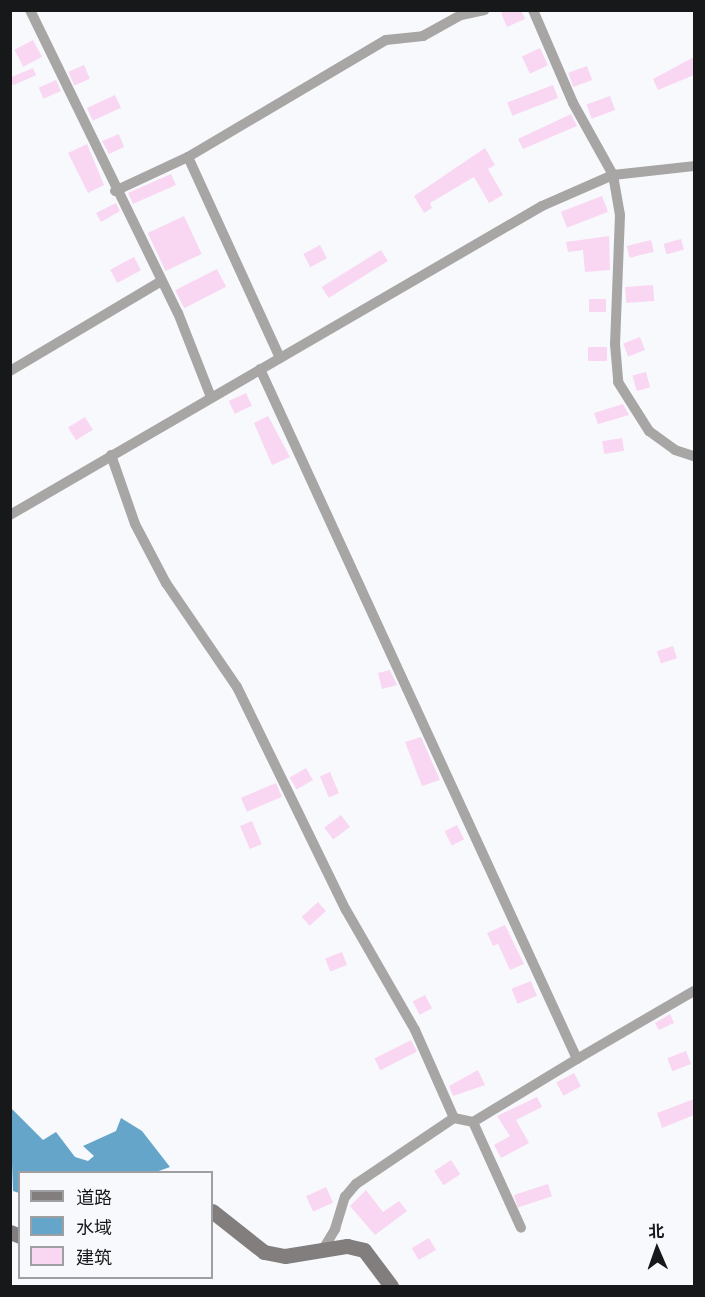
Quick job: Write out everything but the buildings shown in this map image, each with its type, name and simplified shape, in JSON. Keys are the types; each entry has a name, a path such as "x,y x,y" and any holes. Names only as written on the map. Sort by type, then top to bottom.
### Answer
{"street":[{"path":"30,10 115,191 178,313 211,397"},
{"path":"115,191 188,157 386,40 423,36 460,15 484,10"},
{"path":"533,10 573,103 613,175 620,215 615,344 618,382 649,431 675,450 694,456"},
{"path":"188,157 280,358"},
{"path":"10,514 542,206 613,175 694,166"},
{"path":"10,371 160,282"},
{"path":"260,369 577,1059"},
{"path":"111,455 135,524 166,583 237,687 346,910 415,1030 454,1118"},
{"path":"322,1251 345,1197 356,1184 454,1118 473,1122 694,990"},
{"path":"473,1122 521,1228"},
{"path":"213,1212 264,1252 285,1256 347,1246 364,1250 391,1287"}],"water":[{"path":"10,1107 43,1140 56,1132 75,1157 88,1161 94,1156 83,1146 116,1131 121,1118 142,1131 170,1167 159,1171 18,1171 18,1193 13,1191"}]}
